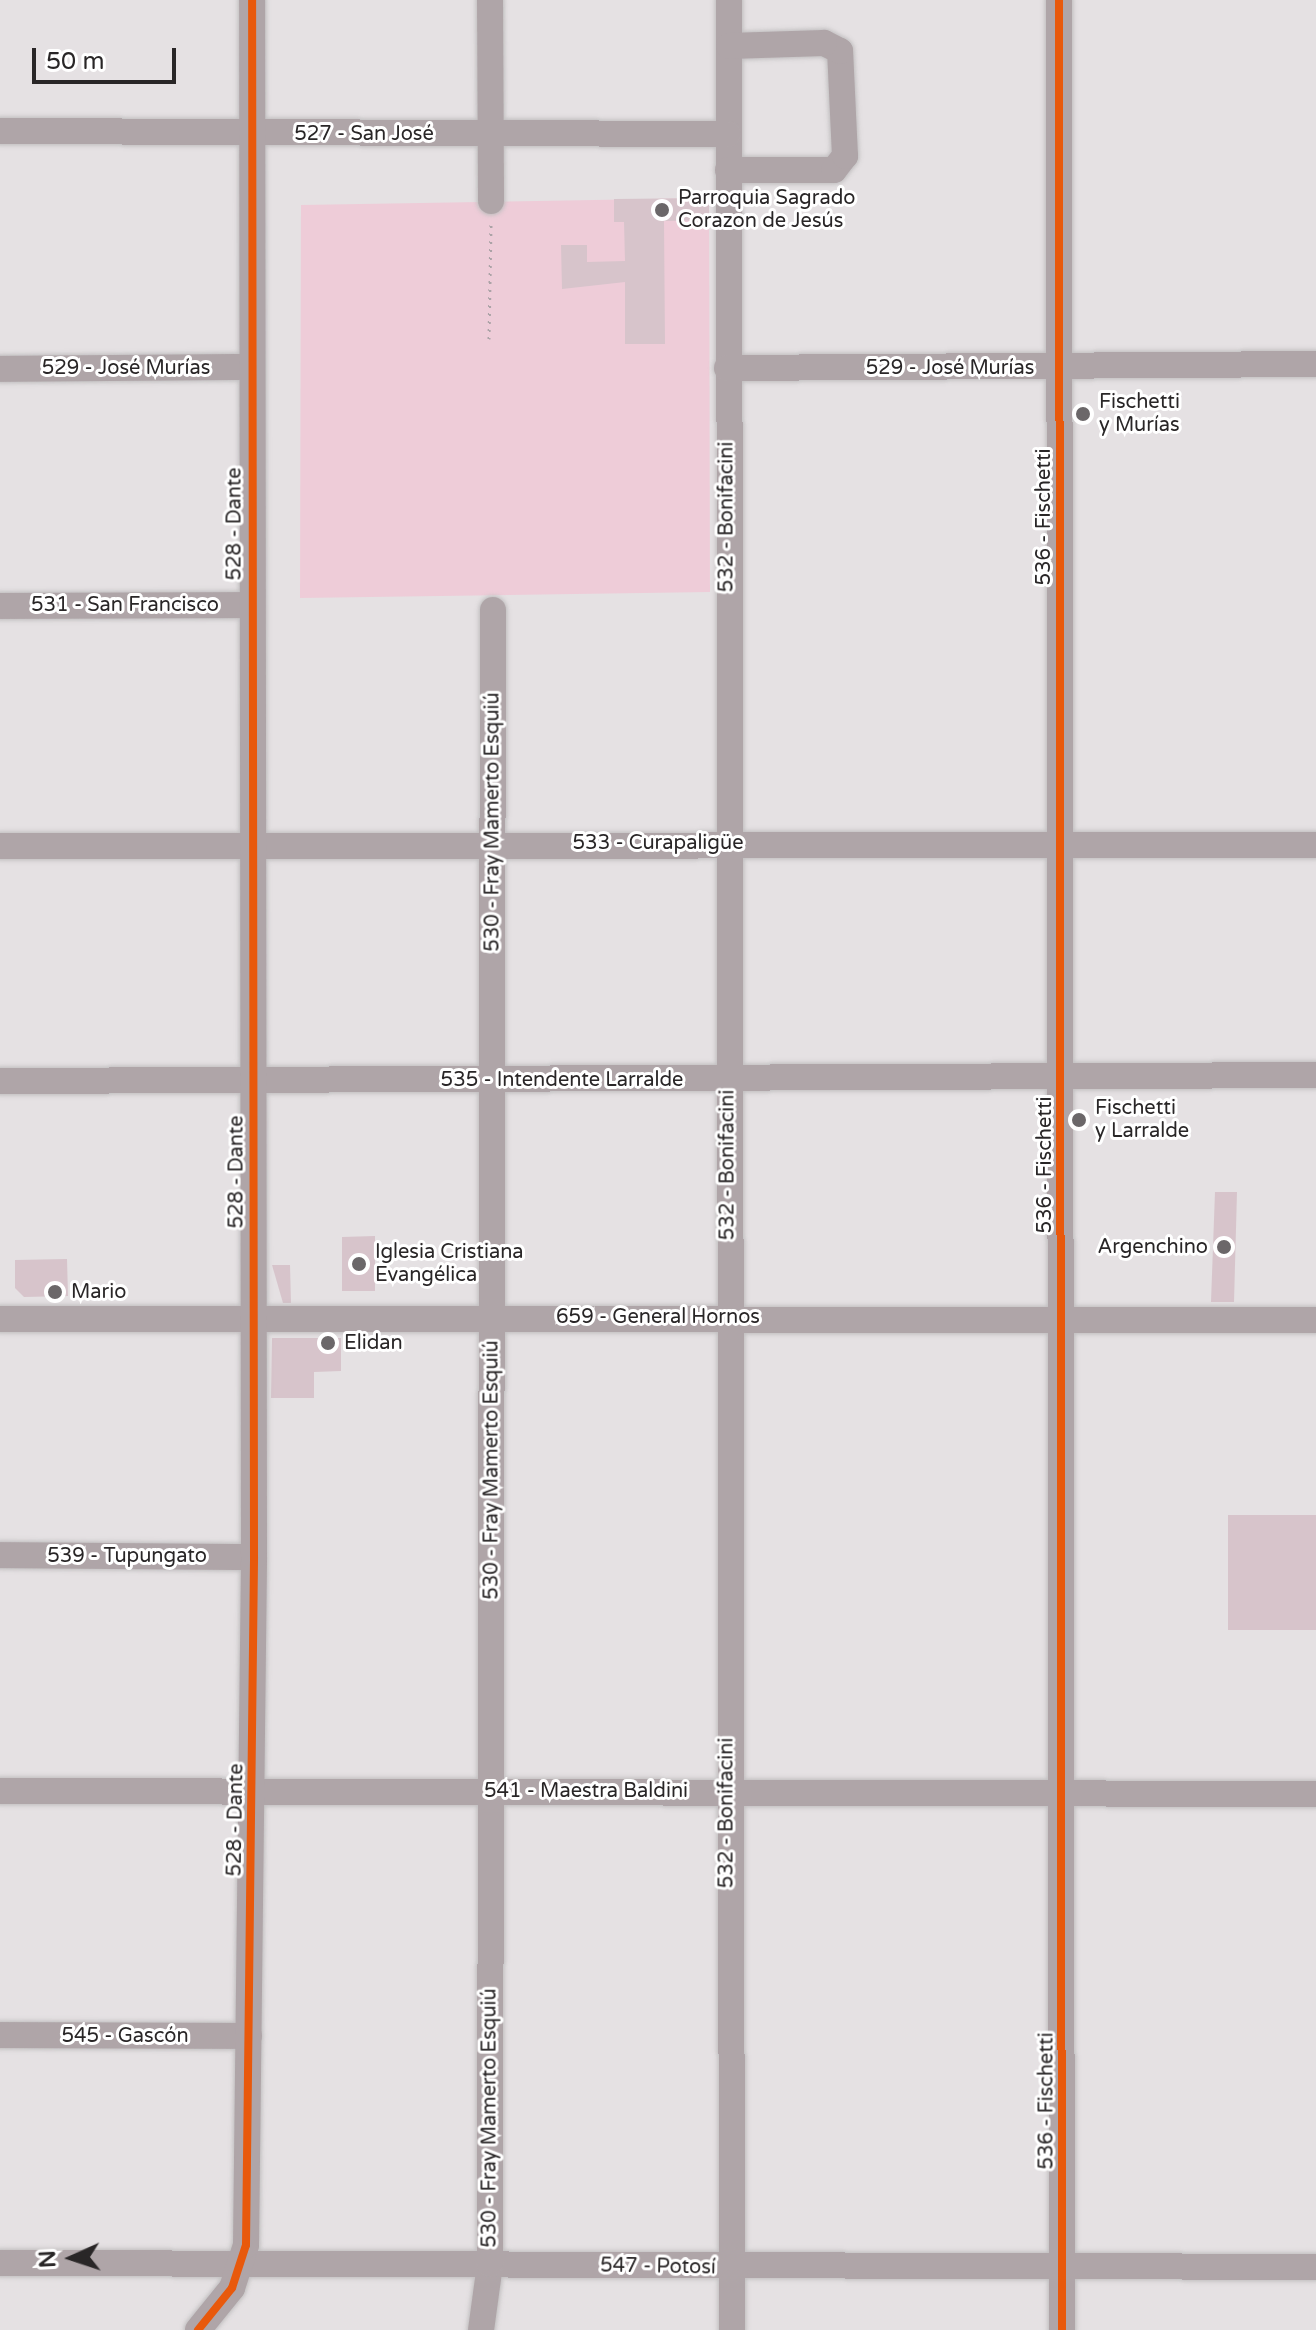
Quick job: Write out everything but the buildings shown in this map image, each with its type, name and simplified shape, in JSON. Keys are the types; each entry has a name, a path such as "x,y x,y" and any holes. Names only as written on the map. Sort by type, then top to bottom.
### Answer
{"street":[{"name":"528 - Dante","path":"244,2265 254,1557 252,0"},
{"path":"490,0 491,201"},
{"name":"532 - Bonifacini","path":"729,0 726,1790 732,2330"},
{"name":"536 - Fischetti","path":"1059,0 1060,1321 1064,1792 1062,2330"},
{"path":"728,170 834,170 845,156 840,51 824,43 729,46"},
{"name":"527 - San José","path":"0,131 728,134"},
{"name":"529 - José Murías","path":"727,368 1316,364"},
{"name":"529 - José Murías","path":"0,369 252,367"},
{"name":"531 - San Francisco","path":"0,606 251,605"},
{"name":"530 - Fray Mamerto Esquiú","path":"481,2330 490,2264 493,610"},
{"name":"533 - Curapaligüe","path":"0,846 492,843 1316,845"},
{"name":"535 - Intendente Larralde","path":"0,1081 253,1084 1316,1075"},
{"name":"659 - General Hornos","path":"0,1319 728,1317 1316,1320"},
{"name":"539 - Tupungato","path":"0,1555 254,1557"},
{"name":"541 - Maestra Baldini","path":"0,1791 726,1790 1316,1794"},
{"name":"545 - Gascón","path":"0,2035 249,2036"},
{"name":"547 - Potosí","path":"0,2263 732,2268 1316,2267"},
{"path":"198,2330 244,2265"}],"path":[{"path":"489,339 491,201"}],"shaded area":[{"path":"709,198 710,592 300,598 301,205"}],"cycle path":[{"path":"198,2330 232,2288 246,2245 254,1557 252,0"},
{"path":"1059,0 1062,2330"}],"place":[{"name":"Parroquia Sagrado Corazon de Jesús","path":"662,210"},
{"name":"Fischetti y Murías","path":"1083,414"},
{"name":"Fischetti y Larralde","path":"1079,1120"},
{"name":"Argenchino","path":"1224,1247"},
{"name":"Iglesia Cristiana Evangélica","path":"359,1264"},
{"name":"Mario","path":"55,1292"},
{"name":"Elidan","path":"328,1343"}]}
